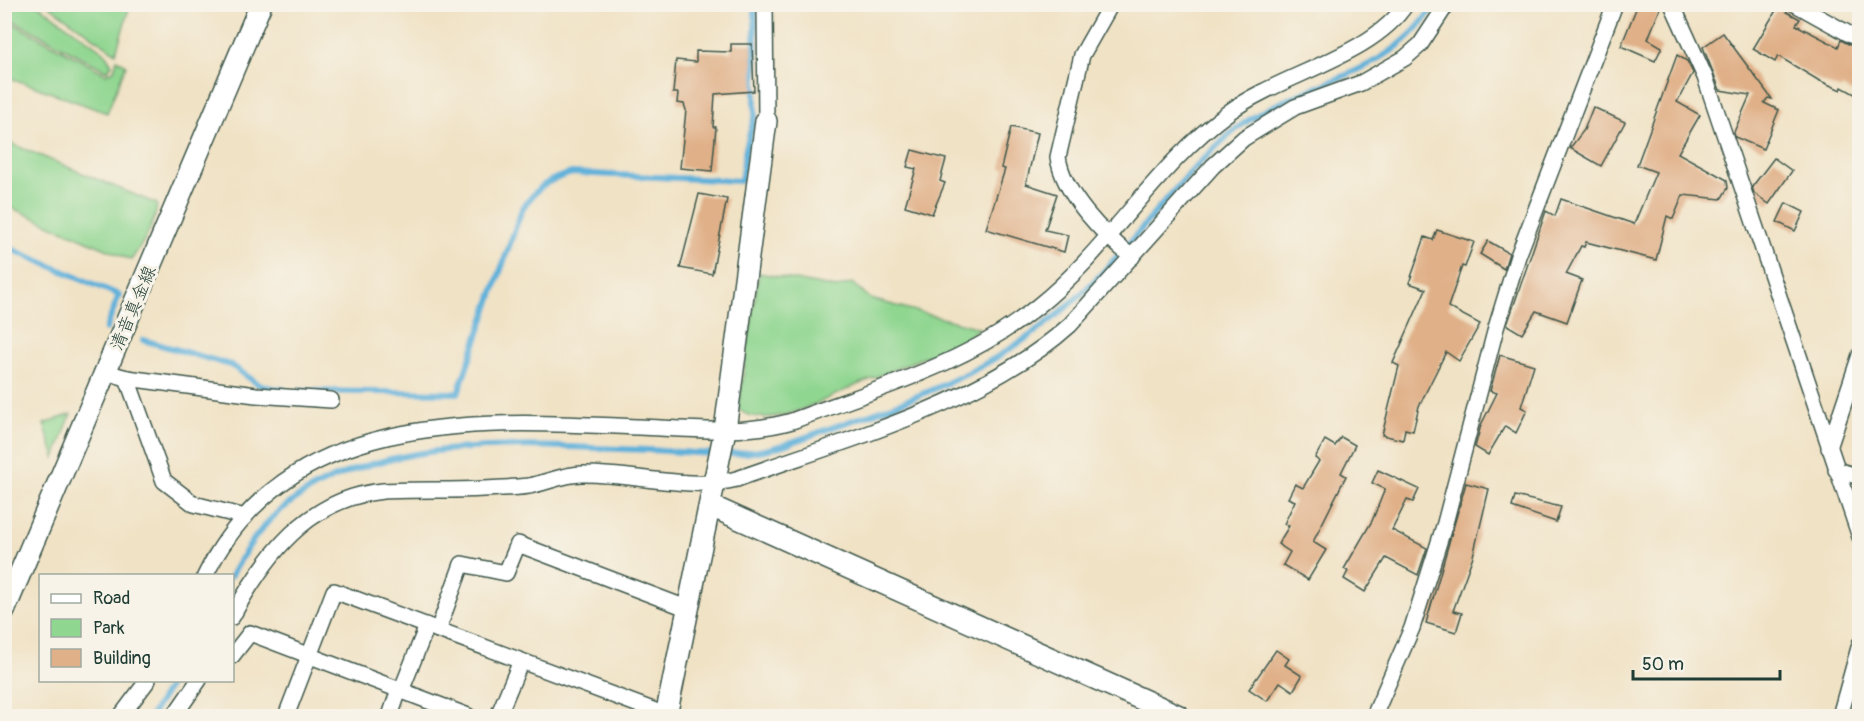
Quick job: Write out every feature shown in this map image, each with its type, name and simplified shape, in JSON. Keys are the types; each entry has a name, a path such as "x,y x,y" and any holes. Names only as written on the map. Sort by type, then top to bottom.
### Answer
{"street":[{"name":"清音真金線","path":"4,611 261,4"},
{"path":"285,717 334,591 666,716 724,436 766,121 765,4"},
{"path":"1111,4 1082,55 1058,157 1060,171 1071,189 1111,240 1130,256"},
{"path":"206,574 227,538 245,517 282,483 317,460 347,447 418,430 493,422 724,436 792,421 966,353 1009,329 1039,306 1111,240 1200,136 1228,112 1286,78 1364,43 1384,31 1406,4"},
{"path":"234,614 265,564 299,524 324,508 351,498 382,491 446,491 529,486 580,474 737,479 867,433 1005,374 1050,344 1070,325 1212,166 1244,138 1294,107 1360,83 1405,58 1420,45 1447,4"},
{"path":"1374,717 1412,628 1445,523 1496,328 1518,256 1615,4"},
{"path":"1672,4 1705,77 1860,537"},
{"path":"1795,4 1860,40"},
{"path":"1829,448 1860,355"},
{"path":"105,372 127,378 256,394 331,400"},
{"path":"127,378 164,481 194,504 245,517"},
{"path":"1836,470 1860,477"},
{"path":"711,506 1179,717"},
{"path":"390,717 400,691 433,628 462,564 506,573 518,544 689,609"},
{"path":"234,653 250,633 468,717"},
{"path":"1840,717 1860,644"},
{"path":"498,717 521,660"},
{"path":"121,717 147,682"},
{"path":"174,717 198,682"}],"green space":[{"path":"4,5 38,5 104,52 112,65 107,71 5,16"},
{"path":"48,5 130,5 116,53"},
{"path":"5,19 106,74 114,70 117,59 126,65 107,113 5,76"},
{"path":"5,141 157,204 151,226 131,260 5,205"},
{"path":"759,273 836,288 852,283 871,299 979,328 962,341 801,410 783,415 751,416 738,409"},
{"path":"71,414 55,458 44,424"}],"building":[{"path":"1638,4 1662,4 1648,39 1662,47 1655,61 1621,46"},
{"path":"1778,7 1800,19 1796,25 1838,47 1841,40 1860,50 1860,97 1842,87 1841,90 1818,80 1778,56 1775,62 1753,49"},
{"path":"1723,33 1772,99 1768,98 1764,103 1779,110 1763,149 1735,137 1734,132 1750,95 1720,90 1703,47"},
{"path":"731,44 752,44 754,91 715,94 713,127 716,127 712,171 680,168 686,110 684,104 677,103 678,93 673,93 676,60 696,62 696,51 731,52"},
{"path":"1677,55 1687,61 1693,73 1677,102 1700,115 1678,153 1727,180 1728,188 1721,199 1683,195 1673,219 1667,216 1656,260 1586,242 1584,247 1581,246 1566,274 1582,280 1567,322 1536,311 1522,334 1507,325 1546,211 1555,216 1561,199 1634,224 1656,172 1637,165"},
{"path":"1593,107 1625,122 1601,166 1570,148 1584,130"},
{"path":"1011,127 1038,133 1026,184 1057,194 1045,230 1068,235 1064,252 986,229 1005,169 1001,168"},
{"path":"912,150 946,159 940,181 945,183 932,214 905,206 916,169 907,167"},
{"path":"1774,158 1792,171 1769,204 1754,193 1752,187"},
{"path":"699,194 727,199 712,274 680,268"},
{"path":"1786,203 1804,212 1795,231 1777,222"},
{"path":"1437,230 1474,242 1465,267 1462,266 1448,307 1480,324 1459,361 1446,352 1419,406 1413,431 1405,429 1403,440 1382,435 1399,366 1393,363 1426,289 1409,283 1425,237 1433,240"},
{"path":"1488,241 1509,253 1504,269 1480,254"},
{"path":"1500,355 1534,365 1521,407 1527,410 1516,433 1505,426 1488,455 1475,447 1481,425 1497,393 1490,391"},
{"path":"1341,437 1355,445 1341,473 1346,476 1313,542 1326,550 1308,580 1283,565 1290,552 1278,544 1289,526 1284,524 1295,501 1288,498 1295,484 1303,488 1319,461 1315,458 1325,440 1335,446"},
{"path":"1378,470 1419,489 1413,502 1407,500 1392,530 1427,548 1418,575 1386,558 1365,592 1344,579 1348,571 1344,569 1372,521 1385,489 1372,483"},
{"path":"1466,483 1489,489 1473,556 1453,611 1462,613 1456,632 1426,623"},
{"path":"1515,496 1561,507 1556,522 1512,507"},
{"path":"1276,650 1289,659 1285,665 1302,676 1293,691 1280,682 1267,701 1249,689"}],"waterway":[{"path":"300,391 458,393 522,209 538,190 555,178 572,173 741,181 746,148 755,115 755,4"},
{"path":"232,574 253,540 282,509 321,484 364,466 410,455 507,446 604,448 709,454 755,452 797,441 880,411 949,382 1013,347 1072,302 1118,256 1199,163 1235,130 1260,113 1342,77 1394,49 1416,29 1434,4"},
{"path":"4,246 119,295 106,329"},
{"path":"143,340 231,365 261,386 284,390"},
{"path":"151,716 172,682"}]}
